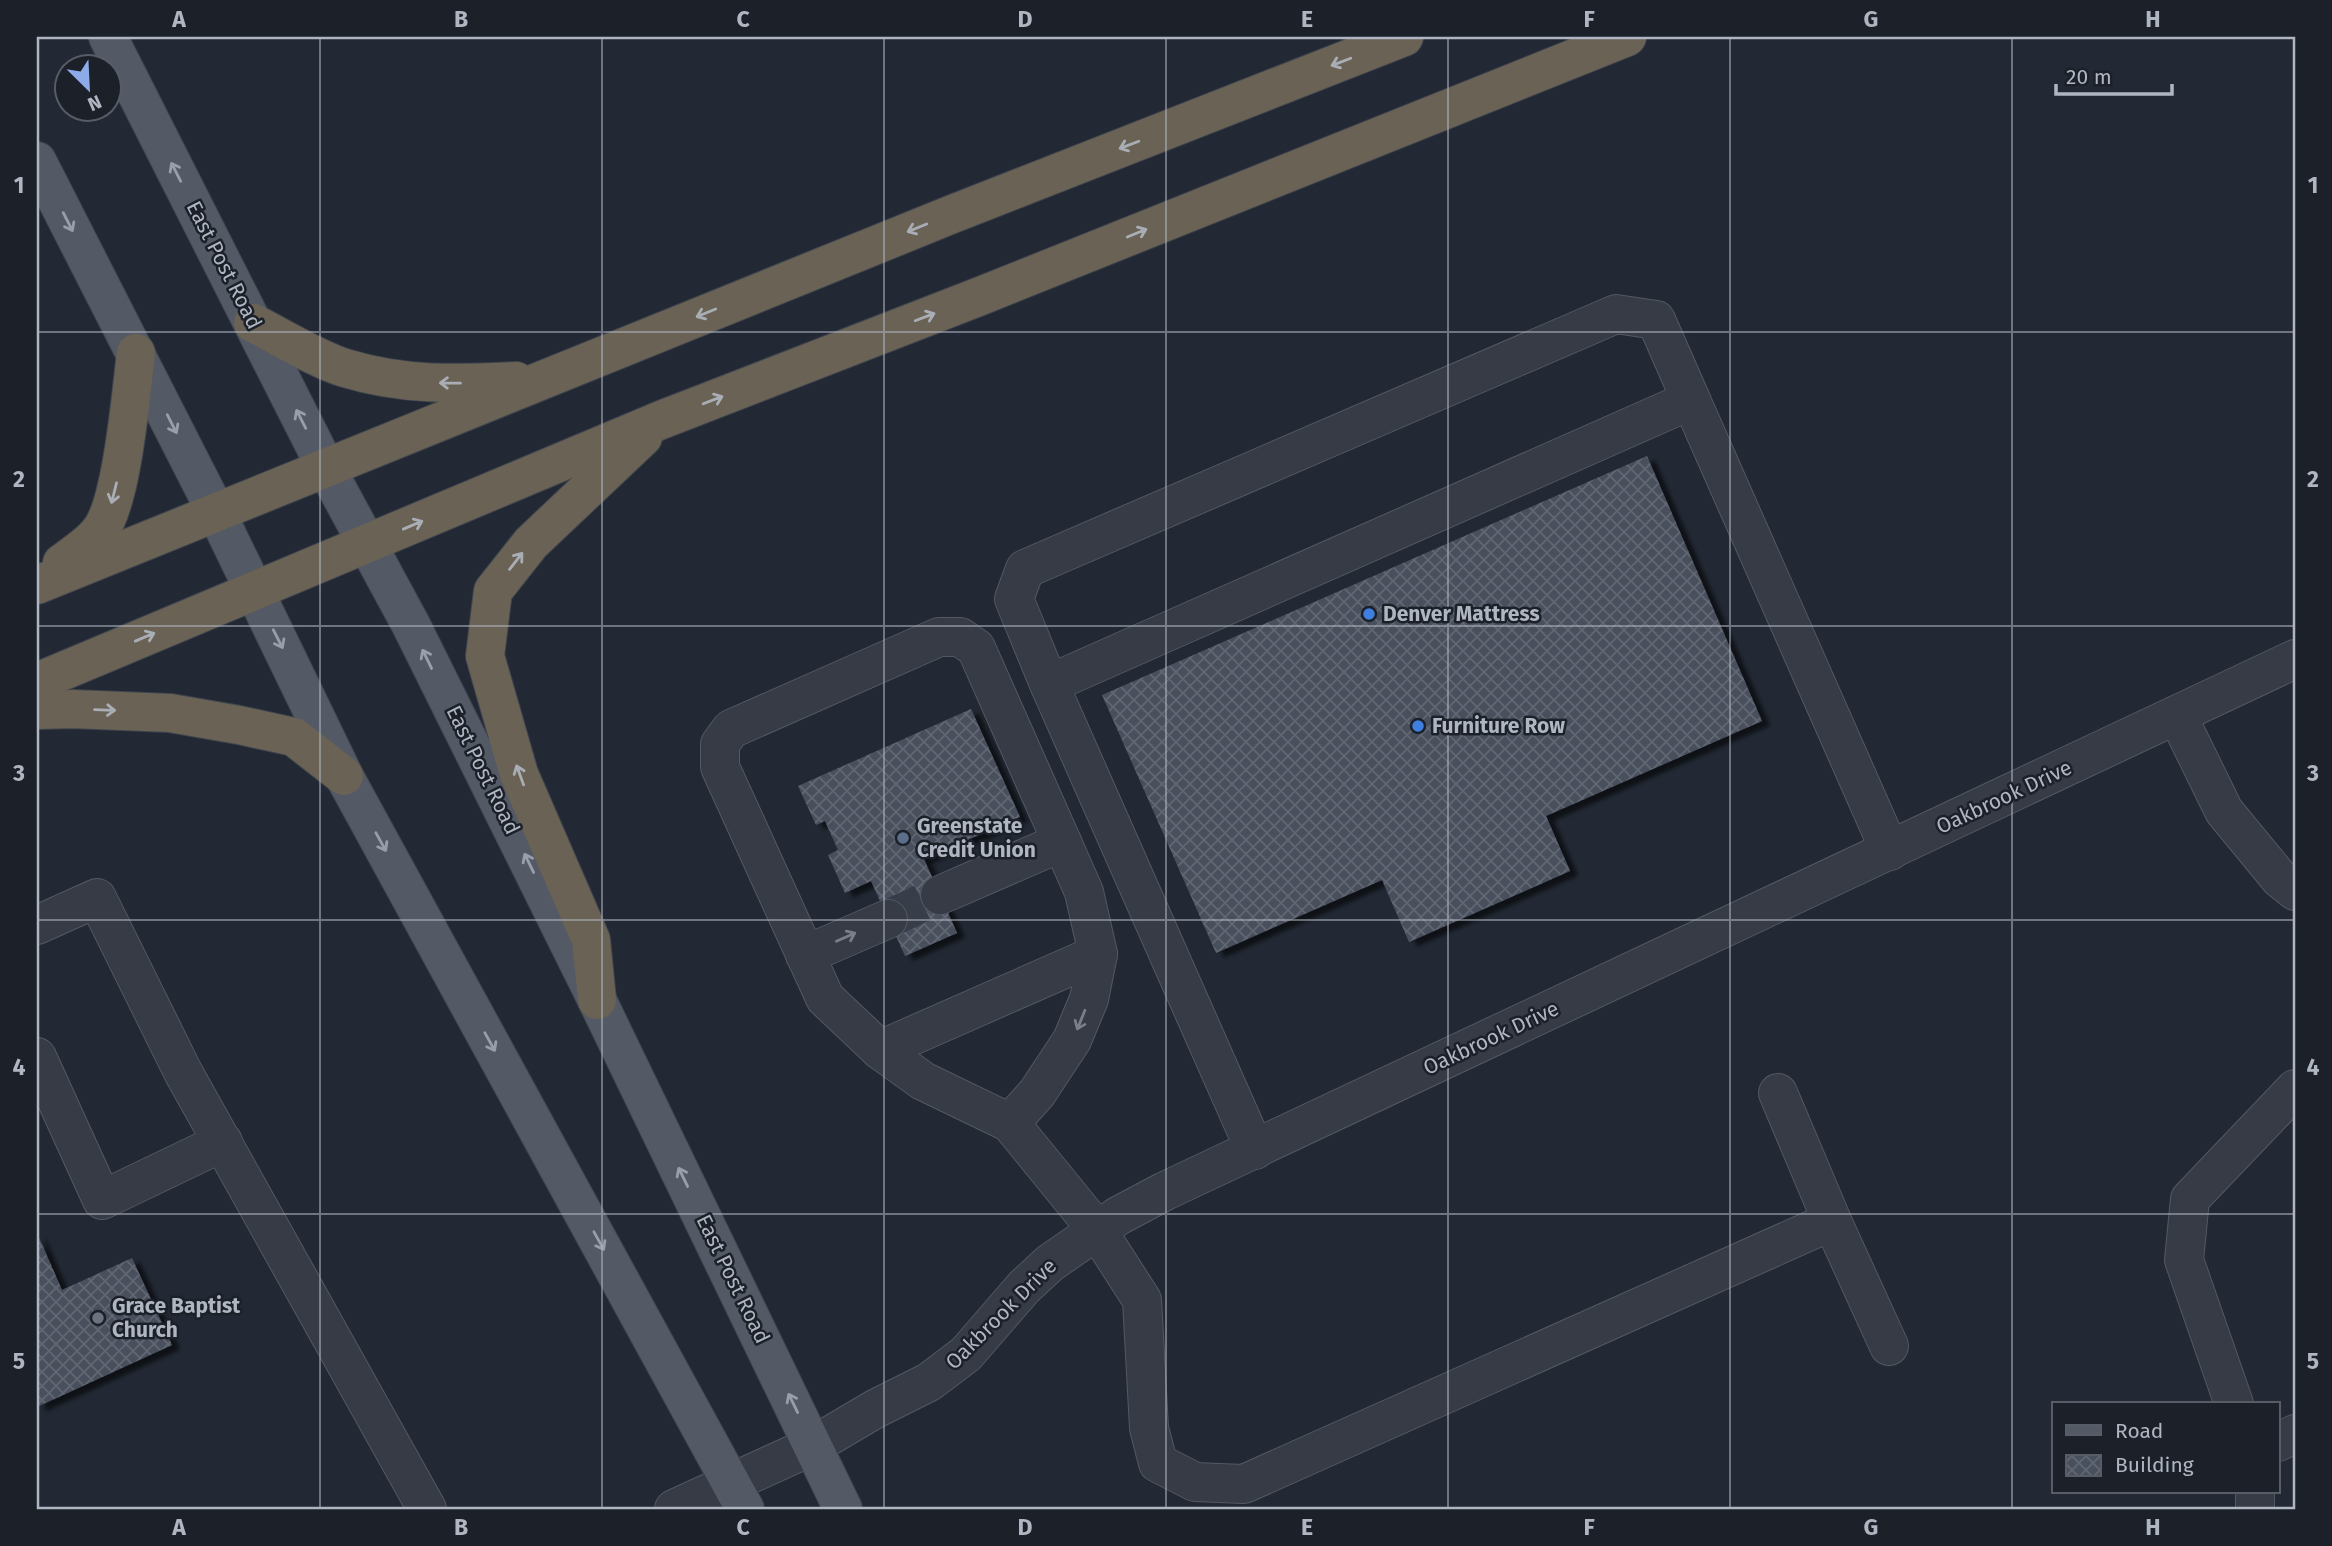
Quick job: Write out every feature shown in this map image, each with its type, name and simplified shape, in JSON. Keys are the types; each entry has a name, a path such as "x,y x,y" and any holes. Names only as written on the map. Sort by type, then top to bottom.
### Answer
{"highway":[{"path":"37,584 950,215 1404,37"},
{"path":"37,682 661,420 965,302 1627,37"},
{"path":"253,323 343,367 404,382 468,383 542,379"},
{"path":"37,584 100,532 113,501 121,465 136,354"},
{"path":"597,1000 591,940 519,774 485,656 493,591 531,543 661,420"},
{"path":"37,710 170,713 295,737 344,776"}],"main road":[{"name":"East Post Road","path":"108,37 326,468 417,638 597,1000 844,1509"},
{"path":"37,161 216,512 344,776 738,1497"}],"street":[{"path":"1255,1150 1014,599 1026,569 1616,314 1656,320 1889,850"},
{"path":"1049,684 1691,400"},
{"path":"1010,1123 1037,1093 1072,1040 1089,999 1098,954 1084,892 976,648 960,637 939,637 731,729 720,744 720,766 825,998 880,1050 923,1081 1010,1123 1097,1230 1142,1300 1149,1428 1158,1463 1195,1482 1244,1484 1832,1221"},
{"name":"Oakbrook Drive","path":"674,1509 738,1497 814,1445 875,1409 929,1382 965,1354 1024,1287 1050,1263 1097,1230 1165,1191 2295,659"},
{"path":"2176,715 2224,811 2280,879 2295,891"},
{"path":"940,895 1062,842"},
{"path":"37,925 97,898 183,1072 427,1509"},
{"path":"805,955 888,919"},
{"path":"880,1050 1098,954"},
{"path":"37,1057 102,1200 223,1142"},
{"path":"2233,1402 2184,1260 2190,1199 2295,1089"},
{"path":"1778,1093 1889,1346"}],"building":[{"path":"1647,456 1762,721 1546,816 1570,871 1409,942 1382,880 1216,953 1102,695"},
{"name":"Greenstate Credit Union","path":"971,709 1020,817 924,859 957,933 905,956 871,881 845,893 828,855 838,850 825,821 816,825 798,786"},
{"name":"Grace Baptist Church","path":"37,1233 62,1290 132,1258 172,1345 37,1407"}],"tunnel":[{"path":"888,919 940,895"}],"place":[{"name":"Denver Mattress","path":"1369,614"},
{"name":"Furniture Row","path":"1418,726"},
{"name":"Greenstate Credit Union","path":"903,838"},
{"name":"Grace Baptist Church","path":"98,1318"}]}
